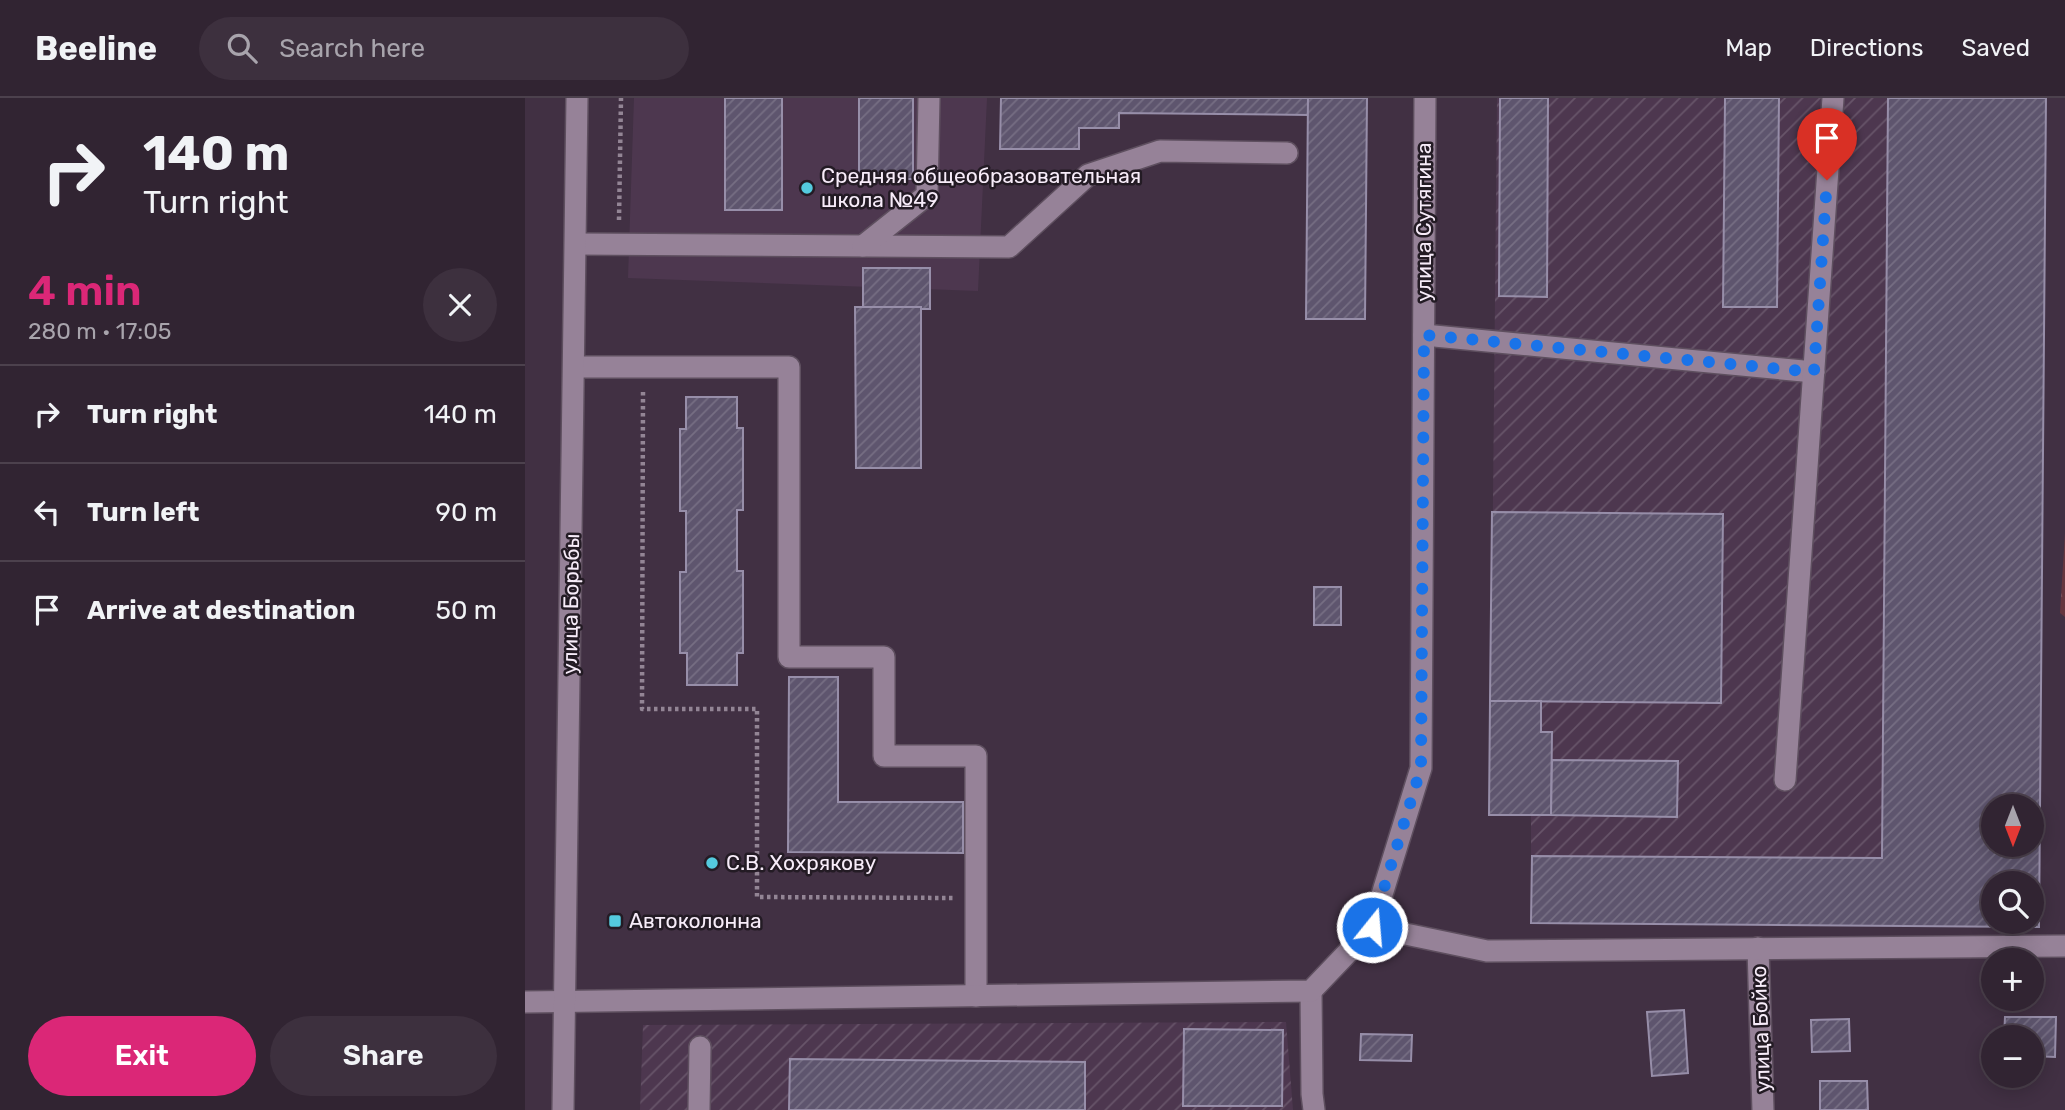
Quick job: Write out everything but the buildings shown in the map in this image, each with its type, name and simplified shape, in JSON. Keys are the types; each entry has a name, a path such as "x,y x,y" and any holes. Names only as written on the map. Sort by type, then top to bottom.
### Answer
{"street":[{"name":"улица Борьбы","path":"563,1110 577,98"},
{"path":"863,246 927,195 929,98"},
{"name":"улица Сутягина","path":"1372,927 1421,768 1425,98"},
{"path":"1785,780 1833,98"},
{"path":"576,244 1009,247 1088,175 1160,151 1287,153"},
{"path":"1424,335 1814,372"},
{"path":"574,367 789,367 789,657 884,657 884,756 975,756 975,996"},
{"path":"1314,1110 1311,991 1372,927 1487,951 2065,946"},
{"name":"улица Бойко","path":"1758,948 1763,1110"},
{"path":"525,1002 1311,991"},
{"path":"699,1110 700,1046"}],"path":[{"path":"619,244 621,98"},
{"path":"643,367 642,709 757,709 757,897 975,898"}],"shaded area":[{"name":"Средняя общеобразовательная школа №49","path":"634,98 987,98 978,291 628,278"},
{"path":"1497,98 2046,98 2040,794 1981,794 1981,858 2040,858 2039,871 1981,871 1981,927 1531,923 1531,803 1490,802"},
{"path":"1286,1022 1293,1110 640,1110 643,1025"}],"green space":[{"path":"2065,533 2065,617 2060,613"}],"place":[{"name":"Средняя общеобразовательная школа №49","path":"807,188"},
{"name":"С.В. Хохрякову","path":"712,863"},
{"name":"Автоколонна","path":"615,921"}],"route":[{"path":"1372,927 1421,768 1424,335 1814,372 1827,180"}]}
